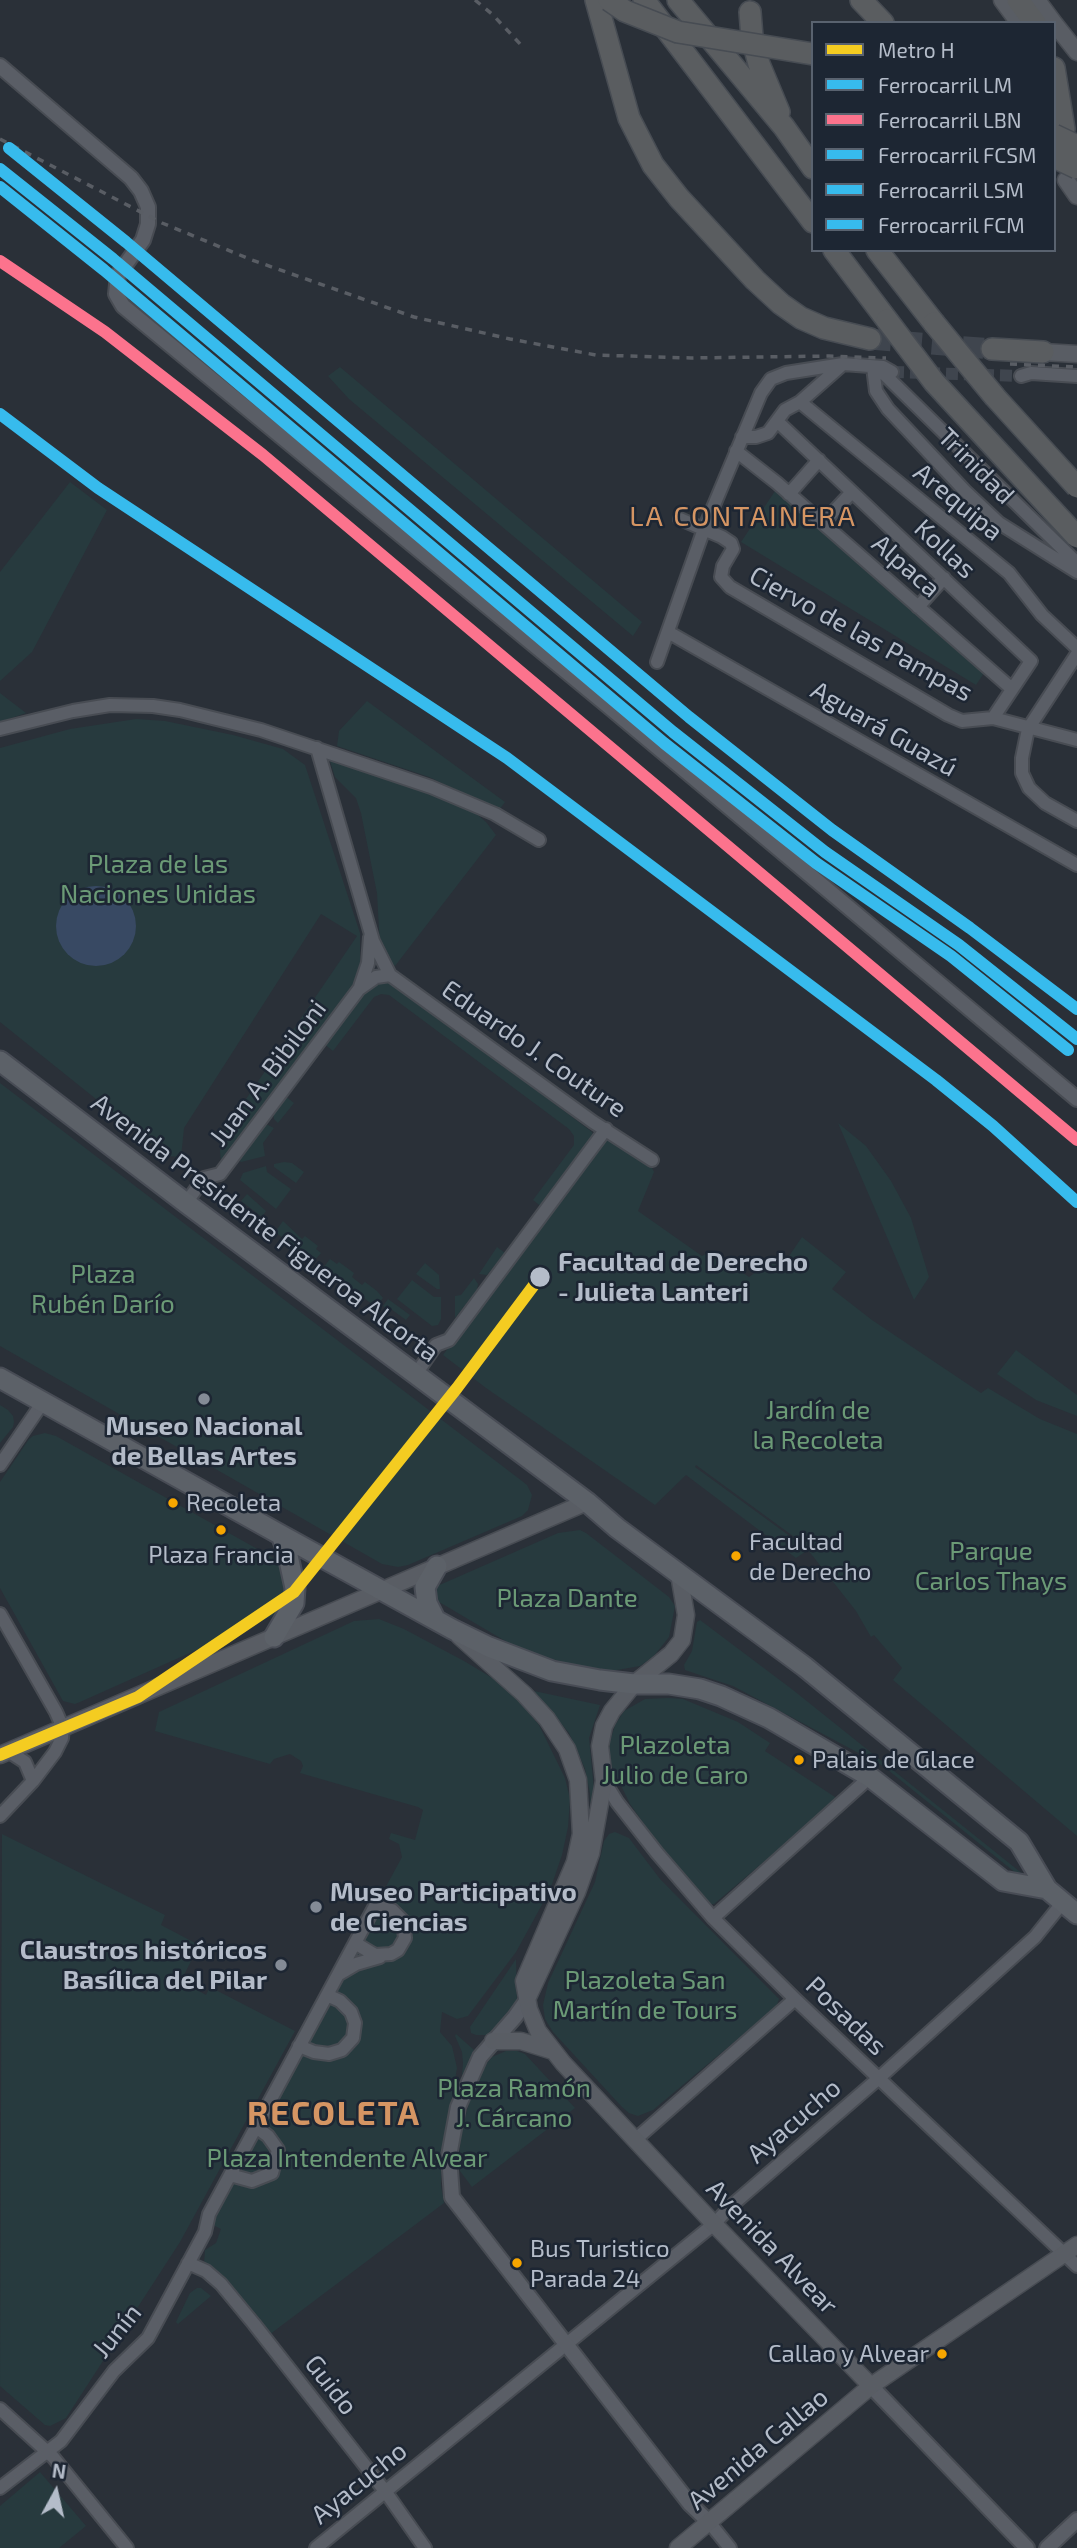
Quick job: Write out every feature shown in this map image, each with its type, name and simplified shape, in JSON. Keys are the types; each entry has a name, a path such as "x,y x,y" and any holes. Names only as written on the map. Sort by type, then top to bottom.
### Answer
{"highway":[{"path":"596,0 631,125 653,165 679,198 781,304 801,318 824,328 870,339"},
{"path":"609,0 637,17 678,32 811,54"},
{"path":"644,0 811,219"},
{"path":"678,0 784,127 811,165"},
{"path":"861,0 881,21"},
{"path":"1018,0 1048,21"},
{"path":"750,12 752,37 759,64 784,127"},
{"path":"1056,78 1067,135"},
{"path":"1067,135 1077,97"},
{"path":"1056,160 1072,174"},
{"path":"836,252 934,382 1077,537"},
{"path":"879,252 995,397 1077,487"},
{"path":"992,349 1043,352"}],"main road":[{"path":"1002,0 1018,21"},
{"path":"1037,0 1048,21"},
{"path":"1056,24 1077,32"},
{"path":"1056,30 1077,52"},
{"path":"1072,174 1077,196"},
{"path":"1043,352 1077,354"},
{"name":"Avenida Presidente Figueroa Alcorta","path":"0,1060 186,1203 587,1502 678,1574 805,1667 1019,1842 1062,1902"},
{"path":"0,1378 444,1624 515,1658 552,1671 635,1684 679,1685 721,1696 769,1718 870,1777 1003,1881 1062,1902"},
{"path":"4,1753 587,1502"},
{"path":"274,1637 293,1603 296,1588 288,1552 281,1535"},
{"path":"437,1566 425,1587 425,1596 444,1624"},
{"path":"527,2000 586,1870 598,1824 604,1781 600,1746 602,1731 612,1711 635,1684 677,1648 682,1640 686,1615 678,1574"},
{"name":"Avenida Alvear","path":"444,1624 524,1694 547,1719 567,1749 578,1780 581,1821 579,1848 565,1888 526,1971 524,1981 527,2000 538,2031 553,2051 714,2224 871,2386"},
{"path":"493,2041 521,2041 553,2051"},
{"name":"Avenida Callao","path":"678,2548 871,2386 1071,2249"}],"street":[{"path":"0,66 131,178 141,191 148,206 148,224 143,240 118,275 116,294 123,306 617,713 1077,1099"},
{"path":"742,437 756,437 768,433 785,410 800,402 843,364"},
{"path":"657,662 704,529 761,393 771,379 786,373 843,364 875,367 892,372"},
{"path":"875,367 1077,563"},
{"name":"Trinidad","path":"875,367 876,391 888,409 965,491 999,523 1077,572"},
{"path":"1021,376 1031,373 1077,376"},
{"name":"Arequipa","path":"800,402 1009,573 1042,614 1077,648"},
{"name":"Kollas","path":"778,422 1031,661 993,718"},
{"name":"Alpaca","path":"736,451 823,523 1012,689"},
{"path":"789,494 819,460"},
{"path":"823,523 852,492"},
{"name":"Ciervo de las Pampas","path":"680,519 731,543 733,549 723,566 721,577 730,587 948,715 962,721 993,718"},
{"path":"918,607 943,578"},
{"name":"Aguará Guazú","path":"668,632 1077,865"},
{"path":"1077,654 1071,676 1028,729 1024,741 1022,773 1029,788 1045,803 1077,821"},
{"path":"0,729 110,705 153,706 229,721 407,778 495,814 539,840"},
{"path":"993,718 1077,740"},
{"path":"317,748 370,929 390,975"},
{"path":"359,989 368,963 370,929"},
{"name":"Juan A. Bibiloni","path":"186,1203 204,1178 220,1174 359,989 376,977 390,975"},
{"name":"Eduardo J. Couture","path":"390,975 593,1122 652,1160"},
{"path":"416,1374 436,1345 449,1340 607,1129"},
{"path":"0,1465 43,1402"},
{"path":"0,1614 63,1727 60,1745 33,1781 0,1816"},
{"path":"4,1753 25,1762 33,1781"},
{"path":"713,1918 870,1777"},
{"name":"Posadas","path":"604,1781 633,1822 713,1918 878,2078 1071,2249 1077,2266"},
{"name":"Ayacucho","path":"316,2548 714,2224 1035,1937 1062,1902"},
{"name":"Junín","path":"0,2488 61,2441 114,2371 148,2338 205,2232 209,2214 375,1906 398,1914 406,1931 403,1944 398,1950 383,1956"},
{"path":"355,1943 368,1952 383,1956"},
{"path":"338,1975 356,1964 383,1956"},
{"path":"299,2046 329,2054 342,2050 353,2038 356,2026 353,2015 340,2001 327,1995"},
{"path":"636,2139 795,1999"},
{"path":"527,2000 476,2064 458,2107 449,2157 452,2197 690,2504 730,2548"},
{"path":"230,2175 252,2182 272,2173 278,2150 268,2136 256,2127"},
{"name":"Guido","path":"188,2263 221,2284 385,2491 425,2548"},
{"name":"Avenida Alvear","path":"871,2386 1027,2548"},
{"path":"0,2409 47,2451 127,2548"},
{"path":"1047,2548 1077,2520"}],"green space":[{"path":"340,367 642,622 633,636 349,399 328,376"},
{"path":"70,482 107,510 32,652 0,681 0,572"},
{"path":"775,491 986,670 976,685 741,542"},
{"path":"0,693 9,700 26,713 0,722"},
{"path":"367,701 505,802 499,810 429,777 337,746 339,731"},
{"name":"Plaza de las Naciones Unidas","path":"136,719 165,721 233,735 283,749 305,765 360,933 360,963 351,994 224,1164 221,1162 220,1151 227,1127 357,936 321,914 184,1128 181,1157 167,1156 0,1022 0,748 70,729"},
{"path":"328,755 466,805 486,822 496,835 395,966 385,958 380,947 377,893 361,813 356,798 335,777"},
{"path":"386,981 399,986 592,1132 593,1136 543,1208 533,1200 574,1145 574,1136 569,1129 389,995 374,997 333,1051 323,1043 362,991 373,983"},
{"name":"Plaza Rubén Darío","path":"0,1083 527,1485 532,1495 528,1510 522,1516 408,1565 398,1567 382,1564 0,1346"},
{"path":"284,1095 294,1103 278,1123 274,1119 273,1111"},
{"path":"838,1123 866,1146 891,1181 911,1218 929,1277 914,1300"},
{"path":"262,1126 274,1128 263,1143 265,1156 241,1162 238,1160"},
{"path":"605,1133 650,1164 654,1172 638,1211 702,1256 711,1251 749,1277 771,1261 781,1268 802,1237 846,1272 832,1289 872,1320 981,1393 988,1388 1040,1419 1077,1434 1077,1836 893,1680 902,1668 874,1635 871,1637 856,1611 808,1550 796,1558 686,1475 655,1505 486,1388 443,1355","holes":["696,1465 802,1545 695,1467"]},
{"path":"292,1163 304,1172 296,1183 274,1167 274,1164"},
{"path":"266,1166 267,1172 291,1189 276,1209 240,1180 243,1173"},
{"path":"247,1194 266,1211 262,1217 241,1201"},
{"path":"283,1221 302,1239 305,1236 318,1246 316,1249 321,1253 314,1261 275,1232"},
{"path":"497,1247 505,1253 487,1275 479,1274"},
{"path":"330,1259 354,1273 352,1277 362,1285 365,1282 377,1291 383,1298 376,1307 323,1268"},
{"path":"425,1263 439,1275 440,1289 416,1274"},
{"path":"474,1278 478,1284 477,1290 455,1318 455,1296 461,1295"},
{"path":"412,1280 434,1297 441,1297 441,1319 438,1325 432,1326 397,1299"},
{"path":"388,1299 410,1315 406,1320 383,1306"},
{"path":"1016,1350 1077,1395 1077,1416 1036,1400 997,1374"},
{"path":"0,1405 13,1416 14,1422 0,1443"},
{"name":"Plaza Francia","path":"45,1433 56,1436 277,1560 289,1581 284,1601 277,1614 80,1702 75,1704 63,1701 0,1588 0,1482 29,1439"},
{"name":"Plaza Dante","path":"580,1530 669,1597 675,1606 669,1637 653,1657 640,1666 611,1671 530,1653 434,1599 435,1587 558,1533"},
{"name":"Plaza Intendente Alvear","path":"379,1619 404,1629 464,1661 494,1679 517,1698 539,1725 565,1778 570,1799 568,1827 550,1890 516,1952 468,2016 457,2019 442,2012 440,2032 452,2046 457,2068 441,2162 444,2203 269,2335 204,2264 205,2250 216,2243 221,2229 207,2222 209,2214 402,1857 399,1844 389,1839 391,1833 415,1840 423,1810 300,1773 303,1766 301,1761 290,1754 274,1759 270,1764 155,1731 159,1712 354,1621"},
{"path":"700,1620 793,1690 1029,1879 1027,1882 883,1766 733,1686 685,1670 684,1665 692,1651 697,1622"},
{"path":"534,1691 600,1705 589,1738 595,1800 591,1814 585,1769 569,1733"},
{"name":"Plazoleta Julio de Caro","path":"645,1699 683,1699 738,1722 770,1743 765,1751 838,1799 714,1904 709,1904 663,1851 630,1804 612,1767 610,1742 615,1725 624,1711"},
{"name":"Plazoleta San Martín de Tours","path":"615,1832 629,1838 660,1879 779,1999 776,2007 653,2110 638,2116 622,2107 553,2032 545,2019 543,2005 548,1983 595,1882 604,1841 609,1834"},
{"path":"2,1834 165,1915 161,1925 199,1945 181,1981 206,1995 210,1987 295,2031 180,2242 66,2418 50,2426 45,2425 0,2386"},
{"path":"516,1959 517,2001 490,2035 471,2033 470,2027"},
{"path":"456,2034 474,2050 461,2088 462,2052"},
{"name":"Plaza Ramón J. Cárcano","path":"506,2051 525,2054 575,2108 472,2187 460,2171 459,2160 461,2134 467,2110 475,2084 487,2063 492,2057"},
{"path":"197,2288 211,2296 178,2324 176,2322 190,2293"},
{"path":"40,2472 86,2526 59,2548 0,2548 0,2506"}],"water":[{"path":"96,886 111,889 124,898 133,911 136,926 133,941 124,954 111,963 96,966 81,963 68,954 59,941 56,926 59,911 68,898 81,889"}],"tunnel":[{"path":"870,339 992,349"},
{"path":"892,372 1021,376"}],"railway":[{"path":"475,0 522,46"},
{"path":"0,139 162,223 252,260 414,317 596,355 886,358"},
{"path":"1010,364 1077,367"}],"metro line":[{"name":"H","path":"0,1755 138,1697 294,1592 457,1388 540,1277"}],"rail line":[{"name":"FCM","path":"9,148 126,242 689,717 832,830 970,928 1077,1009"},
{"name":"FCSM","path":"0,169 113,259 673,732 825,852 959,945 1077,1039"},
{"name":"LSM","path":"0,187 104,270 664,743 816,863 951,956 1068,1050"},
{"name":"LBN","path":"0,261 105,332 263,455 1077,1140"},
{"name":"LM","path":"0,414 98,488 507,758 936,1080 993,1126 1077,1202"}],"place":[{"name":"Facultad de Derecho - Julieta Lanteri","path":"540,1277"},
{"name":"Museo Nacional de Bellas Artes","path":"204,1399"},
{"name":"Recoleta","path":"173,1503"},
{"name":"Plaza Francia","path":"221,1530"},
{"name":"Facultad de Derecho","path":"736,1556"},
{"name":"Palais de Glace","path":"799,1760"},
{"name":"Museo Participativo de Ciencias","path":"316,1907"},
{"name":"Claustros históricos Basílica del Pilar","path":"281,1965"},
{"name":"Bus Turistico Parada 24","path":"517,2263"},
{"name":"Callao y Alvear","path":"942,2354"}],"district":[{"name":"LA CONTAINERA","path":"743,517"},
{"name":"RECOLETA","path":"334,2114"}],"park label":[{"name":"Jardín de la Recoleta","path":"818,1425"},
{"name":"Parque Carlos Thays","path":"991,1566"}]}
